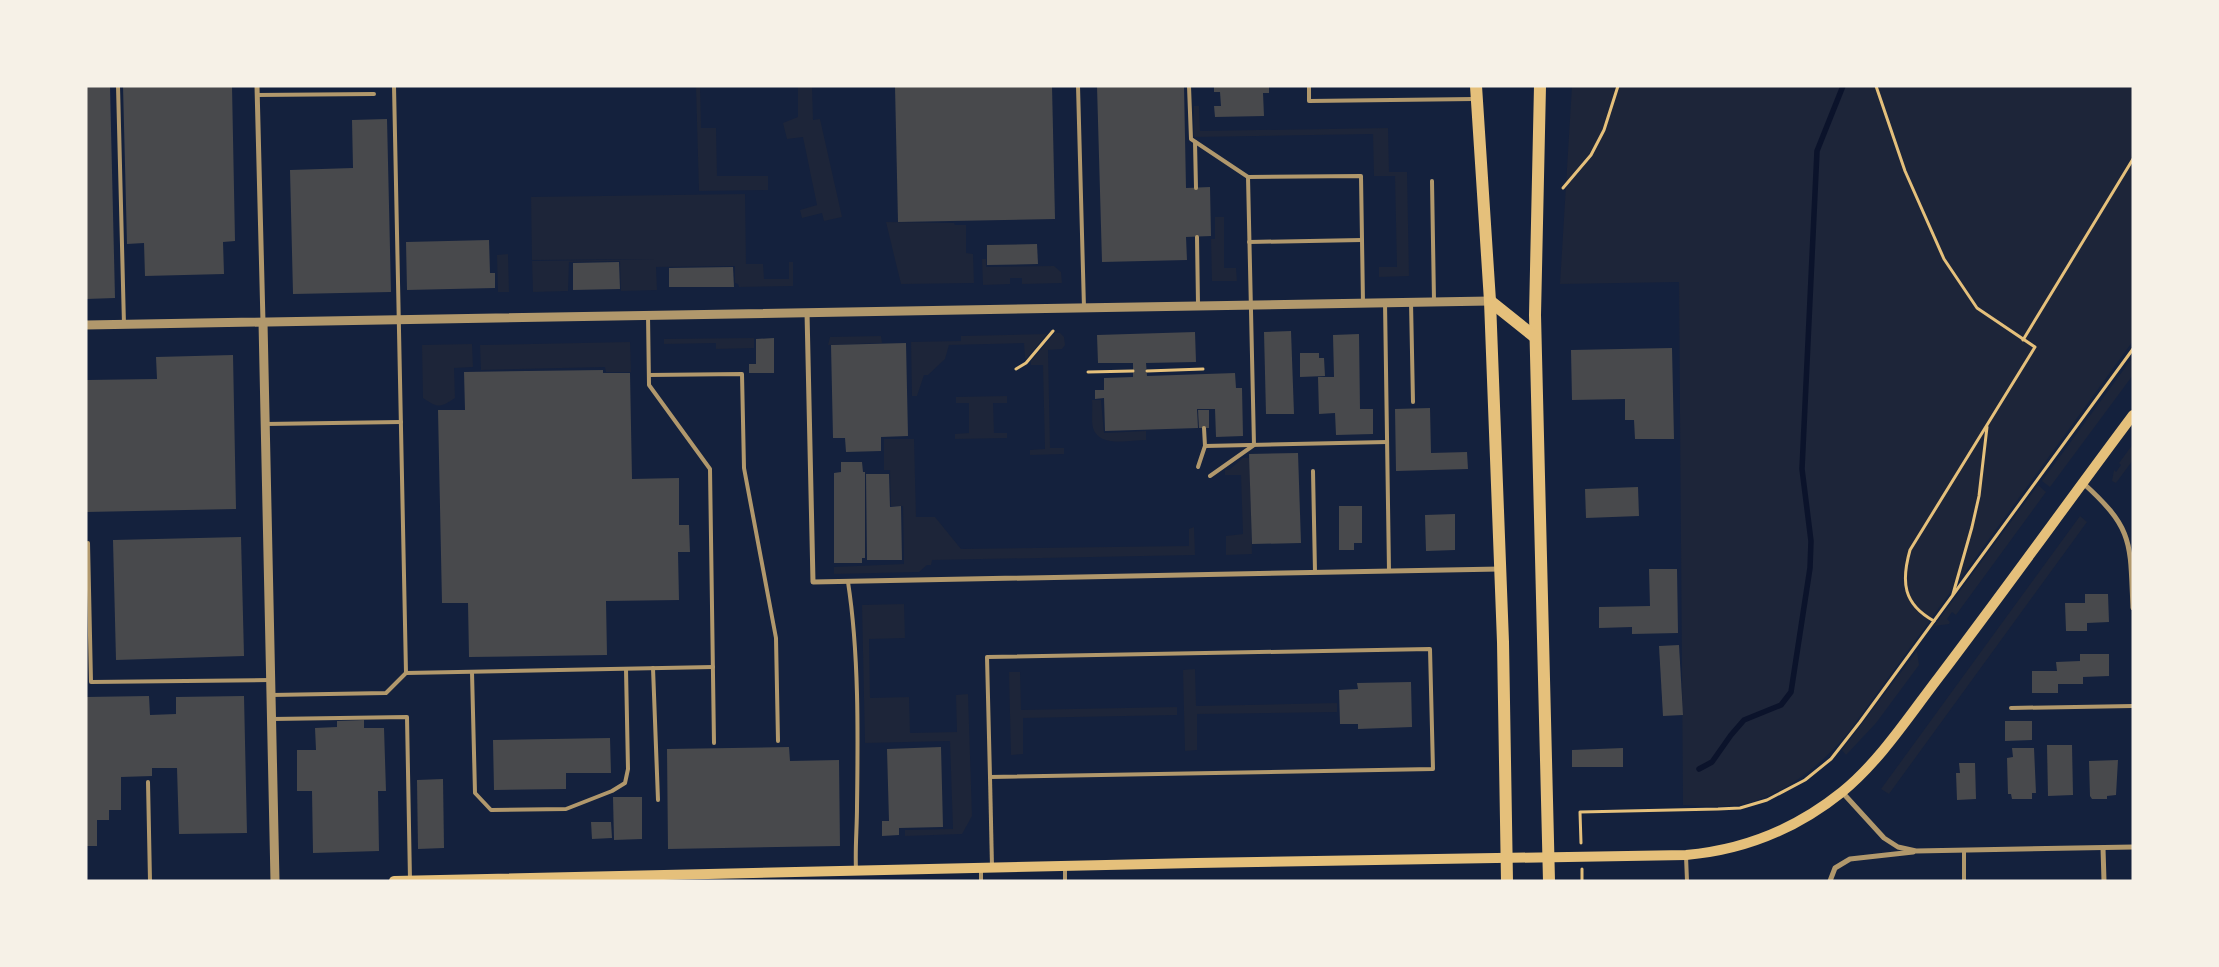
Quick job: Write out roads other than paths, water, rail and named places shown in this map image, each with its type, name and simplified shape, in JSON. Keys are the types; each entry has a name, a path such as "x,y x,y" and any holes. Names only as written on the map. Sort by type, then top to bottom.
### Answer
{"main road":[{"path":"1540,86 1535,337 1548,881"},
{"path":"1476,92 1490,301 1500,569 1507,881"},
{"path":"1490,301 1535,337"},
{"path":"394,881 787,876 856,870 1686,855 1708,853 1752,844 1793,824 1842,792 1875,759 2133,415"}],"street":[{"path":"256,86 275,881"},
{"path":"86,325 1490,301"},
{"path":"807,312 813,582 1500,569"},
{"path":"2082,483 2112,511 2126,532 2131,559 2133,608"},
{"path":"1842,792 1884,838 1898,847 1916,851"},
{"path":"1830,881 1835,868 1850,859 1916,851 2133,847"},
{"path":"2103,848 2104,881"}],"lane":[{"path":"118,86 124,325"},
{"path":"394,86 406,673"},
{"path":"1078,86 1084,308"},
{"path":"1189,86 1191,139 1248,177 1361,176 1364,303"},
{"path":"1309,86 1309,101 1476,92"},
{"path":"257,95 374,94"},
{"path":"1195,142 1196,188"},
{"path":"1248,177 1254,445"},
{"path":"1432,181 1434,302"},
{"path":"1197,237 1198,306"},
{"path":"1249,242 1362,240"},
{"path":"1385,302 1389,571"},
{"path":"1411,302 1413,402"},
{"path":"648,315 649,385 710,468 714,743"},
{"path":"649,375 742,374 744,468 776,638 778,741"},
{"path":"265,424 401,422"},
{"path":"1198,467 1204,446 1204,428"},
{"path":"1204,446 1387,442"},
{"path":"1210,476 1254,445"},
{"path":"1313,471 1314,572"},
{"path":"88,543 91,682 270,680"},
{"path":"848,582 853,618 858,783 856,870"},
{"path":"990,777 1433,769 1430,649 988,657 990,777 992,867"},
{"path":"271,696 386,693 406,673 713,667"},
{"path":"653,668 658,800"},
{"path":"472,672 475,793 491,810 566,809 612,791 625,783 628,769 626,669"},
{"path":"2011,708 2133,706"},
{"path":"271,719 407,717 410,880"},
{"path":"148,782 150,881"},
{"path":"1964,850 1964,881"},
{"path":"1686,855 1687,881"},
{"path":"1065,866 1065,881"},
{"path":"981,868 981,881"}],"waterway":[{"path":"1699,769 1712,762 1744,720 1781,705 1791,692 1810,568 1811,541 1802,469 1817,151 1843,86"}]}
